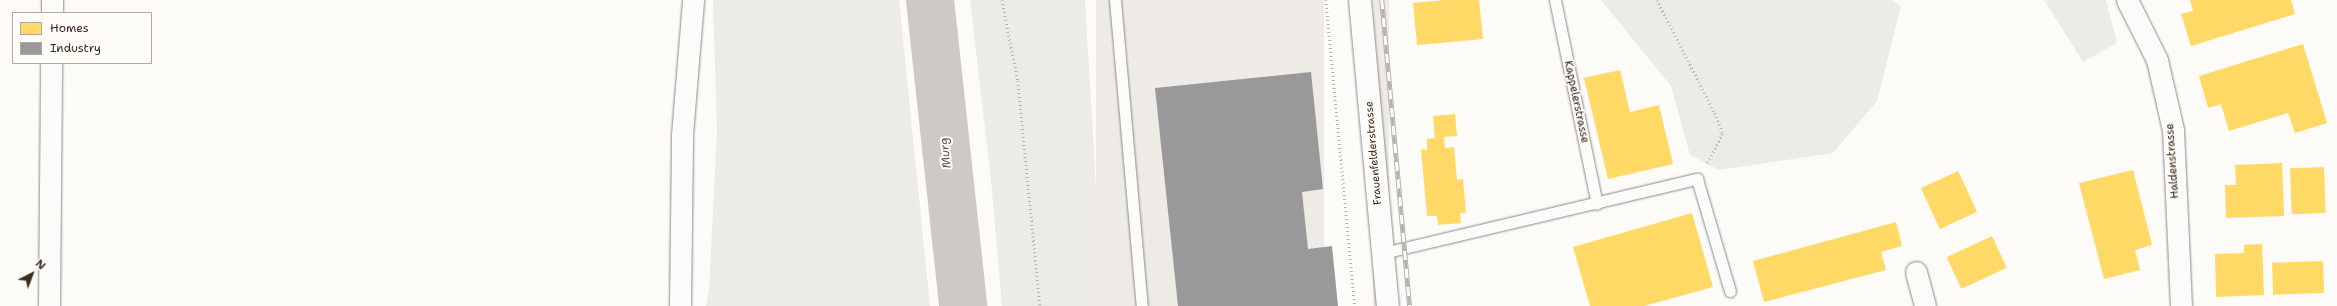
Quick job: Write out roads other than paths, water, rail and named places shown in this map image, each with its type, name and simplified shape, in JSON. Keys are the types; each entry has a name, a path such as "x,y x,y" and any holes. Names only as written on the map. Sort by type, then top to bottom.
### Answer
{"main road":[{"name":"Frauenfelderstrasse","path":"1360,0 1388,306"}],"street":[{"path":"52,0 52,12"},
{"path":"680,306 682,135 693,0"},
{"name":"Haldenstrasse","path":"2127,0 2157,60 2173,130 2181,306"},
{"path":"49,306 52,64"},
{"path":"1916,272 1925,306"}],"lane":[{"path":"1115,0 1142,306"},
{"name":"Kappelerstrasse","path":"1555,0 1597,204"},
{"path":"1383,253 1597,204 1697,179 1730,291"}],"waterway":[{"name":"Murg","path":"930,0 963,306"}],"railway":[{"path":"1382,0 1410,306"}]}
